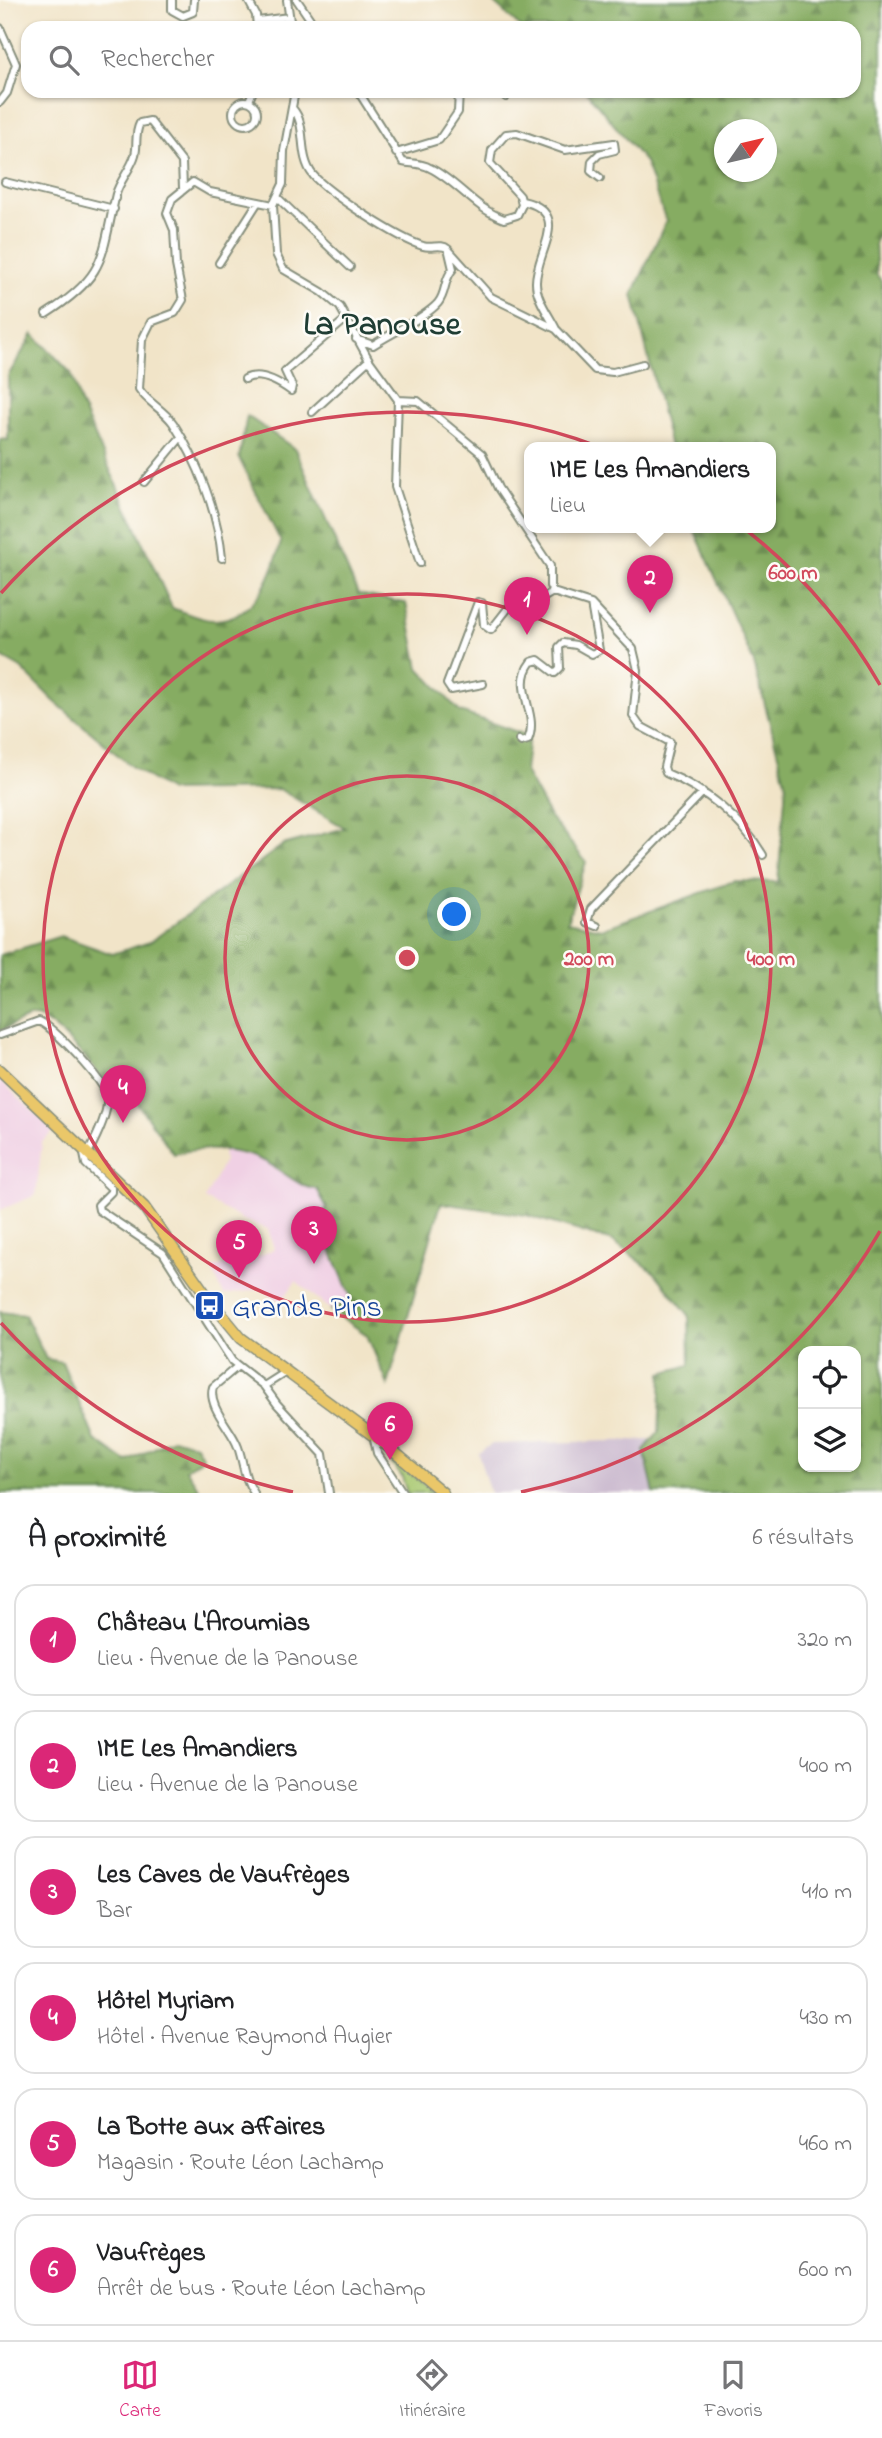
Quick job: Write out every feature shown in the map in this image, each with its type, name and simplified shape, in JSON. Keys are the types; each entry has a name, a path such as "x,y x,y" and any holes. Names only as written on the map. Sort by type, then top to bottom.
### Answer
{"main road":[{"path":"0,1070 144,1207 233,1329 286,1372 373,1435 443,1493"}],"street":[{"path":"172,0 173,10 183,16 193,12 197,0"},
{"path":"248,0 257,21"},
{"path":"297,0 310,21"},
{"path":"288,1 290,21"},
{"path":"271,21 289,17"},
{"path":"0,28 16,65 7,93 0,102"},
{"path":"294,98 284,151 283,184 272,205 272,233 279,264 288,273 331,299 398,400 395,487 420,563"},
{"path":"362,98 402,162 419,164 440,174 467,198 498,217 509,219 517,215 522,201"},
{"path":"396,153 439,140 458,112 459,98"},
{"path":"241,101 249,101 256,107 255,119 248,124 240,124 233,118 234,106 241,101"},
{"path":"293,109 299,118 304,158 325,187 421,246 443,245 491,297 555,328"},
{"path":"46,314 90,280 100,264 117,191 135,155 136,130 144,121 154,124 180,156 184,170 183,188"},
{"path":"600,178 592,171 592,162 599,154 615,150 614,143 565,150 517,133 506,134 492,150 490,163 522,201 542,209 548,220 548,239 536,286 555,328 595,370 613,372 643,364"},
{"path":"5,182 114,209"},
{"path":"222,558 213,506 172,422 139,388 139,361 146,330 157,318 175,313 183,300 176,265 174,230 167,213 169,203 183,188 196,182 210,192 272,205"},
{"path":"278,198 350,267"},
{"path":"219,263 258,202"},
{"path":"356,339 373,345 435,306 444,292 445,277 453,267 448,249"},
{"path":"245,380 252,376 277,380 291,391 292,386 285,371 346,319"},
{"path":"312,412 369,360"},
{"path":"398,400 418,401 482,454 498,488 524,527"},
{"path":"144,482 181,437"},
{"path":"528,533 550,566 550,586 553,593"},
{"path":"483,684 451,690 447,684 478,602 482,603 484,625 491,630 509,607 533,604 553,593 591,604 633,649 638,670 632,716 640,726 670,742 664,769 704,792 740,825 763,855"},
{"path":"519,740 528,740 532,730 523,696 524,673 531,662 538,660 555,673 560,668 559,647 564,643 576,645 592,654 599,650 591,604"},
{"path":"597,926 587,922 591,909 704,792"},
{"path":"0,1035 39,1021 99,1080 107,1095 107,1104 85,1151 86,1164 111,1188 111,1192 98,1205 99,1210 168,1258 238,1366 264,1386 277,1404 313,1439 323,1454 329,1493"},
{"path":"238,1366 213,1387 212,1392 219,1415 238,1447 243,1474 254,1493"},
{"path":"264,1386 286,1372"},
{"path":"373,1435 377,1453 401,1490 390,1493"}],"shaded area":[{"path":"0,1080 54,1131 42,1142 36,1195 0,1210"},
{"path":"223,1150 263,1160 301,1183 317,1188 327,1208 317,1218 353,1299 331,1310 296,1281 281,1302 261,1289 224,1295 211,1268 257,1257 274,1249 268,1229 245,1221 205,1199 224,1161"},
{"path":"653,1440 644,1450 654,1493 490,1493 478,1453 492,1444"}],"green space":[{"path":"491,0 882,0 882,231 875,241 877,275 882,282 882,1493 654,1493 644,1450 659,1432 662,1373 690,1365 689,1315 655,1273 613,1241 526,1215 441,1203 388,1385 367,1335 331,1310 352,1299 317,1218 327,1208 317,1189 297,1182 264,1161 231,1151 208,1150 174,1154 126,1088 108,1088 86,1059 53,1026 31,1017 0,1031 0,955 61,936 112,954 150,942 283,845 345,828 279,789 170,791 132,767 54,701 21,668 0,656 0,439 8,440 8,376 33,334 71,373 80,403 172,608 199,618 215,620 229,618 252,604 267,582 281,542 239,458 247,416 295,449 358,594 406,603 419,668 460,712 529,736 525,772 550,817 586,862 567,922 601,929 734,881 778,882 786,785 754,663 696,533 776,533 776,442 669,442 633,294 666,221 645,162 592,98 861,98 861,21 514,21"},
{"path":"528,585 532,597 506,605 502,593"},
{"path":"0,1312 25,1315 46,1359 62,1362 95,1440 127,1462 174,1438 196,1445 203,1458 186,1469 199,1489 190,1493 0,1493"},
{"path":"383,1451 435,1493 407,1493 402,1477"}],"place":[{"name":"IME Les Amandiers","path":"650,613"},
{"name":"Château L'Aroumias","path":"527,635"},
{"name":"Hôtel Myriam","path":"123,1123"},
{"name":"Les Caves de Vaufrèges","path":"314,1264"},
{"name":"La Botte aux affaires","path":"239,1278"},
{"name":"Grands Pins","path":"209,1306"},
{"name":"Vaufrèges","path":"390,1460"}],"district":[{"name":"La Panouse","path":"382,322"}]}
